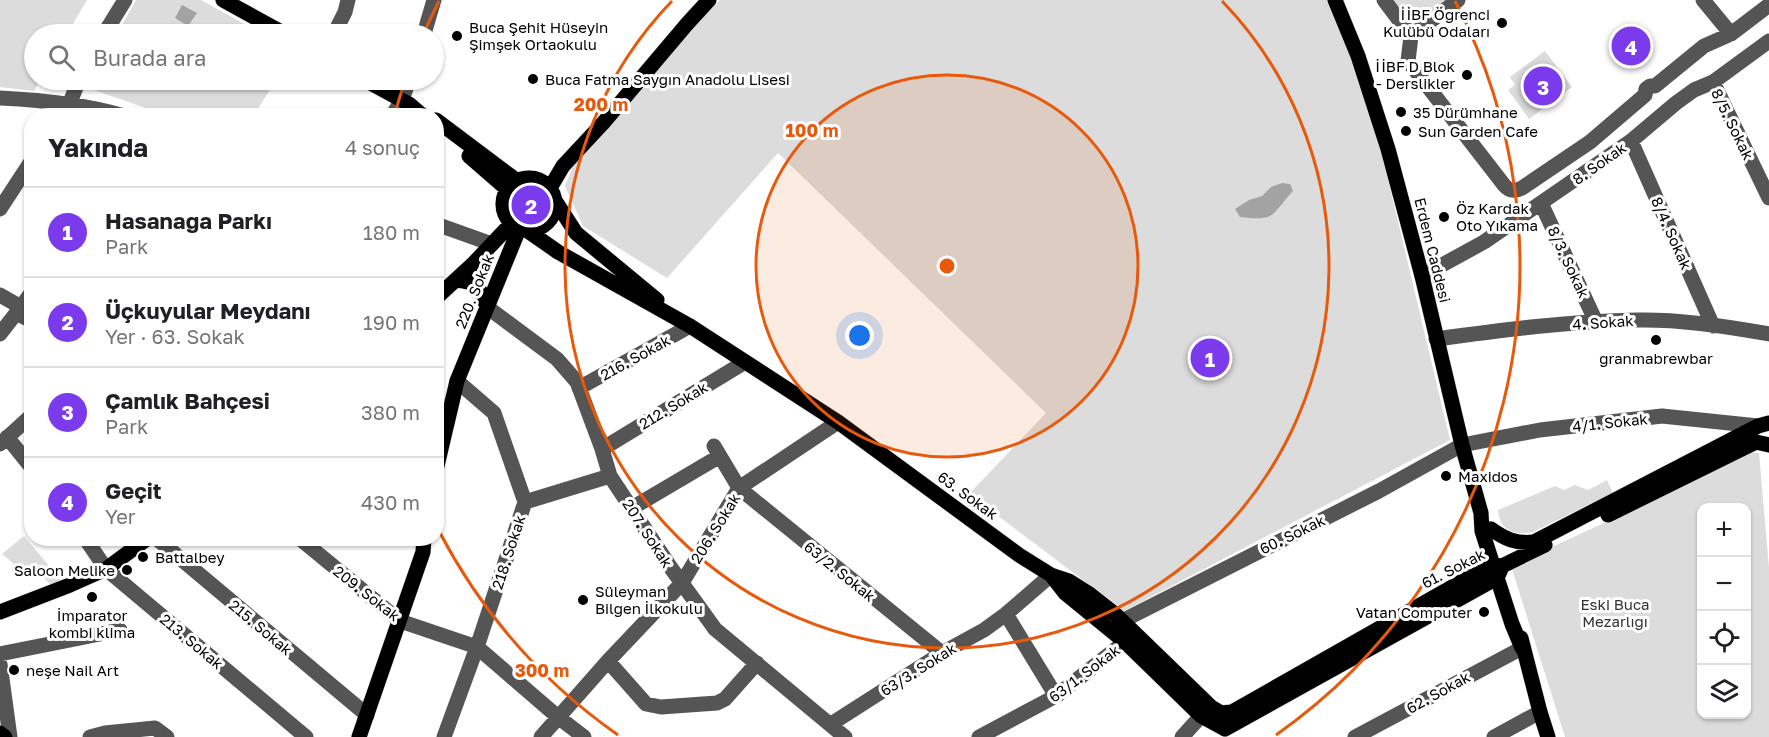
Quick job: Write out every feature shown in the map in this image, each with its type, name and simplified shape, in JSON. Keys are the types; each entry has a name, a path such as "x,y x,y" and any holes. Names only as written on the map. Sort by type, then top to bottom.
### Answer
{"main road":[{"path":"223,0 267,24"},
{"path":"548,190 563,166 709,0"},
{"name":"Erdem Caddesi","path":"1335,0 1358,57 1385,141 1422,276 1462,445 1481,513 1482,531 1518,621 1522,648 1548,737"},
{"path":"384,90 414,108"},
{"path":"444,127 512,185"},
{"path":"444,133 512,185"},
{"path":"533,177 548,190 555,211 545,226 537,230 519,228 506,218 502,210 502,201 504,192 512,185 533,177"},
{"name":"63. Sokak","path":"548,190 576,233 690,326"},
{"path":"444,291 492,244 519,228"},
{"name":"63. Sokak","path":"519,228 690,326 838,422 1010,548 1051,575 1065,593 1116,625"},
{"name":"220. Sokak","path":"444,436 457,381 519,228"},
{"path":"456,280 475,284 481,290 487,307"},
{"path":"1491,529 1512,541 1534,542 1764,424"},
{"path":"1497,570 1756,442 1769,445"},
{"name":"Erdem Caddesi","path":"1481,513 1491,529 1497,570"},
{"path":"0,612 106,569 137,546"},
{"path":"359,737 423,546"},
{"name":"61. Sokak","path":"1232,712 1497,570"},
{"name":"61. Sokak","path":"1229,733 1497,570"},
{"path":"1116,625 1125,642 1229,733"},
{"path":"1116,625 1206,712 1232,712"},
{"path":"1229,733 1226,719 1232,712"},
{"path":"0,734 5,737"}],"street":[{"path":"110,24 125,0"},
{"path":"339,24 348,0"},
{"path":"427,24 434,0"},
{"path":"1384,0 1411,36 1408,60 1507,189 1513,191 1522,188 1590,142 1704,46 1731,34 1769,5"},
{"path":"1411,36 1458,0"},
{"path":"1703,0 1731,34"},
{"name":"8. Sokak","path":"1422,276 1484,242 1631,141 1694,90 1713,82 1769,41"},
{"path":"1677,69 1694,90"},
{"name":"8/5. Sokak","path":"1713,82 1769,198"},
{"path":"1653,88 1676,103"},
{"path":"67,108 75,90"},
{"path":"397,108 405,90"},
{"path":"0,98 34,100 60,108"},
{"name":"8/4. Sokak","path":"1631,141 1713,326"},
{"path":"0,209 24,172"},
{"name":"8/3. Sokak","path":"1541,202 1596,322"},
{"path":"444,227 492,244"},
{"path":"0,295 24,315"},
{"path":"0,334 24,302"},
{"name":"207. Sokak","path":"487,307 557,359 577,382 610,476 715,629 845,737"},
{"name":"4. Sokak","path":"1436,339 1596,322 1638,320 1692,323 1769,334"},
{"name":"216. Sokak","path":"579,388 690,326"},
{"name":"212. Sokak","path":"602,448 745,362"},
{"name":"218. Sokak","path":"444,737 477,647 525,502 494,413 457,381"},
{"name":"4/1. Sokak","path":"1462,445 1540,430 1662,416 1764,424"},
{"path":"24,421 4,440 24,460"},
{"name":"206. Sokak","path":"540,737 682,583 739,488 838,422"},
{"name":"60. Sokak","path":"1116,625 1379,491 1462,445"},
{"path":"632,508 717,451 739,488"},
{"path":"525,502 610,476"},
{"name":"63/2. Sokak","path":"739,488 942,653"},
{"name":"213. Sokak","path":"90,546 106,569 306,737"},
{"name":"215. Sokak","path":"166,546 367,715"},
{"name":"209. Sokak","path":"309,546 400,621 477,647 584,737"},
{"name":"63/3. Sokak","path":"831,724 942,653 984,630 1051,575"},
{"path":"1006,614 1056,696"},
{"path":"0,654 120,630"},
{"name":"63/1. Sokak","path":"985,736 1056,696 1125,642"},
{"name":"62. Sokak","path":"1355,737 1522,648"},
{"path":"608,661 646,704 661,707 717,703 725,699 757,663"},
{"path":"0,664 10,737"},
{"path":"1182,737 1206,712"},
{"path":"1494,737 1540,712"},
{"path":"90,737 155,728 167,737"}],"green space":[{"path":"0,0 87,0 73,24 24,24 24,90 0,87"},
{"path":"136,0 201,0 245,24 123,24"},
{"path":"720,0 1328,0 1381,150 1450,440 1124,611 969,494 1046,413 778,153 667,278 583,226 565,186 573,166 685,35"},
{"path":"1384,0 1458,0 1411,36"},
{"path":"1545,51 1572,87 1529,119 1508,90 1515,85 1510,77"},
{"path":"94,90 270,90 258,108 146,108"},
{"name":"Eski Buca Mezarlığı","path":"1749,453 1759,453 1769,568 1769,737 1565,737 1511,566"},
{"path":"1607,480 1613,493 1533,532 1520,533 1510,530 1505,527 1499,517 1498,510 1555,486 1564,490 1575,485 1588,490"},
{"path":"24,536 24,546 32,546 61,580 52,586 39,573 31,578 2,554"}],"shaded area":[{"path":"182,5 197,13 189,24 175,18"},
{"path":"1282,183 1290,184 1293,191 1272,215 1261,218 1240,217 1235,209 1249,200 1262,196 1271,187"}],"place":[{"name":"İİBF Öğrenci Kulübü Odaları","path":"1502,23"},
{"name":"Buca Şehit Hüseyin Şimşek Ortaokulu","path":"457,36"},
{"name":"Geçit","path":"1631,46"},
{"name":"İİBF D Blok - Derslikler","path":"1467,75"},
{"name":"Buca Fatma Saygın Anadolu Lisesi","path":"533,79"},
{"name":"Çamlık Bahçesi","path":"1543,86"},
{"name":"35 Dürümhane","path":"1401,112"},
{"name":"Sun Garden Cafe","path":"1406,131"},
{"name":"Üçkuyular Meydanı","path":"531,205"},
{"name":"Öz Kardak Oto Yıkama","path":"1444,217"},
{"name":"granmabrewbar","path":"1656,340"},
{"name":"Hasanağa Parkı","path":"1210,358"},
{"name":"Maxidos","path":"1446,476"},
{"name":"Battalbey","path":"143,557"},
{"name":"Saloon Melike","path":"127,570"},
{"name":"İmparator kombi klima","path":"92,597"},
{"name":"Süleyman Bilgen İlkokulu","path":"583,600"},
{"name":"Vatan Computer","path":"1484,612"},
{"name":"neşe Nail Art","path":"14,670"}]}
